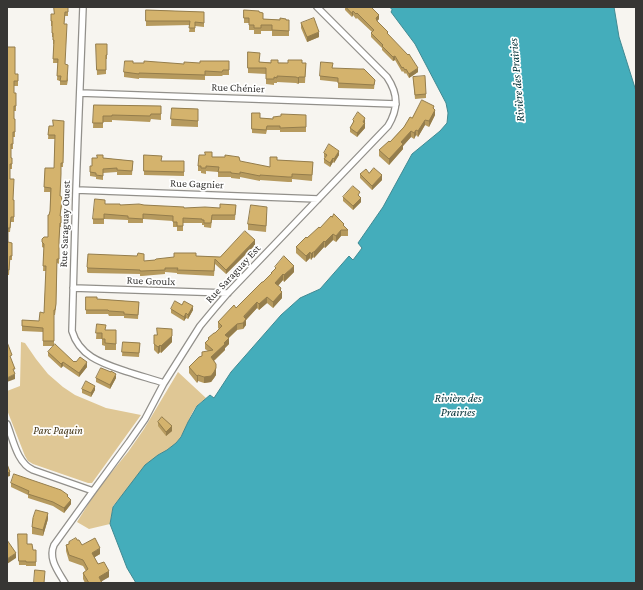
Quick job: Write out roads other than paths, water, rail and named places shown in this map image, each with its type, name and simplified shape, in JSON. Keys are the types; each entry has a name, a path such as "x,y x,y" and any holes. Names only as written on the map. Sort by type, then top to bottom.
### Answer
{"street":[{"name":"Rue Saraguay Ouest","path":"84,7 76,190 72,331 77,343 82,349 97,360 107,365 164,383"},
{"name":"Rue Saraguay Est","path":"65,583 54,562 52,549 145,419 164,383 200,326 214,308 388,126 392,120 396,98 388,77 317,7"},
{"name":"Rue Chénier","path":"80,93 396,104"},
{"name":"Rue Gagnier","path":"76,190 318,199"},
{"name":"Rue Groulx","path":"73,288 228,294"},
{"path":"7,424 18,453 27,466 34,470 93,491"}],"water":[{"name":"Rivière des Prairies","path":"390,7 614,7 619,37 636,91 636,583 136,583 127,568 110,524 113,507 145,465 176,443 181,437 197,406 210,395 214,398 231,372 281,315 300,298 320,289 349,256 353,260 362,248 358,243 383,207 412,154 440,131 447,123 448,113 446,103 415,44 391,12 392,10"}],"park label":[{"name":"Parc Paquin","path":"58,431"}]}
